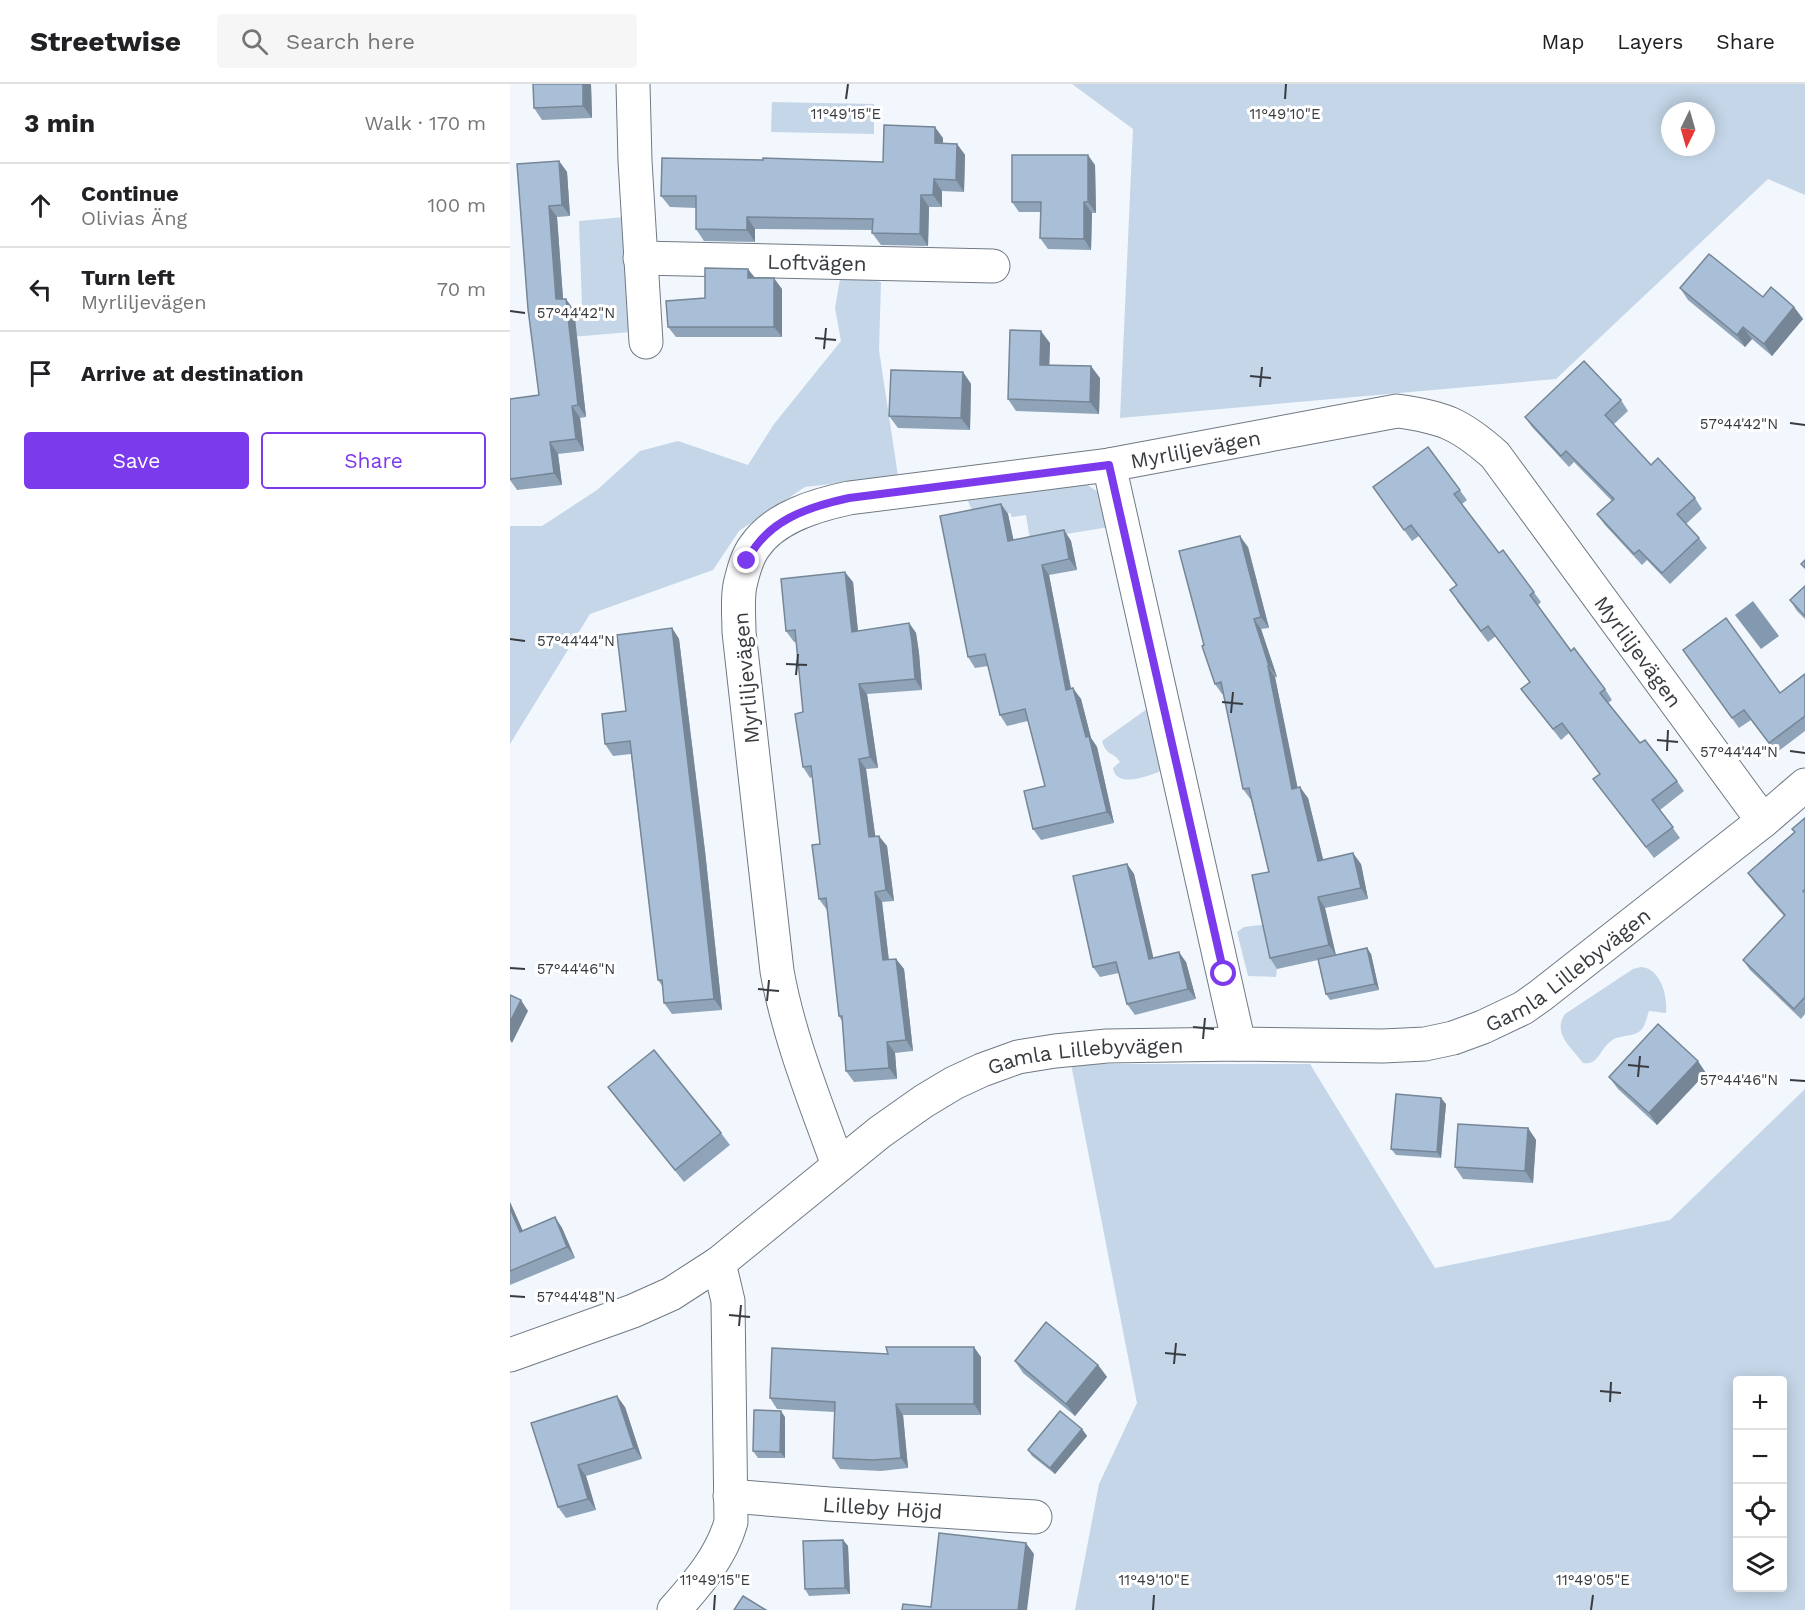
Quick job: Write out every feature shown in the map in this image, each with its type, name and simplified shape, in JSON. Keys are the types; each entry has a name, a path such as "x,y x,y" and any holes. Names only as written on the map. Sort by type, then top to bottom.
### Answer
{"street":[{"path":"633,84 646,342"},
{"name":"Loftvägen","path":"640,258 993,266"},
{"name":"Myrliljevägen","path":"838,1165 804,1074 783,1007 738,632 739,587 754,546 788,518 819,504 849,498 1109,465 1397,411 1428,415 1452,423 1474,436 1495,455 1762,821"},
{"path":"1109,465 1239,1044"},
{"name":"Gamla Lillebyvägen","path":"510,1355 633,1311 671,1294 719,1263 838,1165 924,1101 954,1083 1018,1057 1107,1046 1425,1044 1453,1038 1483,1027 1523,1008 1540,996 1762,821 1805,784"},
{"path":"674,1610 705,1574 726,1540 731,1522 728,1301 719,1263"},
{"name":"Lilleby Höjd","path":"730,1496 1035,1517"}],"shaded area":[{"path":"1072,84 1805,84 1805,195 1768,179 1556,379 1120,418 1133,129"},
{"path":"772,102 874,104 874,134 771,132"},
{"path":"624,217 631,332 571,337 571,321 582,306 579,221"},
{"path":"858,276 881,282 879,350 898,476 805,487 739,531 713,570 590,614 510,744 510,526 542,526 597,490 640,451 678,441 748,465 774,424 841,341 835,308 840,279"},
{"path":"1083,482 1101,494 1109,527 1030,540 1026,515 1012,517 1010,513 990,515 979,513 971,508 966,494"},
{"path":"1753,601 1779,636 1761,649 1735,615"},
{"path":"1154,704 1171,767 1148,776 1122,779 1116,775 1113,768 1120,762 1108,752 1102,741"},
{"path":"1268,924 1277,969 1276,977 1248,976 1237,932 1244,927"},
{"path":"1641,967 1648,969 1658,977 1666,998 1666,1013 1649,1011 1639,1032 1615,1039 1607,1044 1592,1062 1583,1063 1562,1034 1561,1027 1565,1014 1633,969"},
{"path":"1071,1064 1310,1064 1435,1268 1670,1220 1805,1089 1805,1610 1075,1610 1099,1484 1137,1403"}],"building":[{"path":"533,84 583,84 583,106 534,108"},
{"path":"884,125 935,127 935,143 957,144 956,180 934,179 933,195 921,195 920,234 872,233 873,219 747,217 747,230 696,229 696,196 661,196 662,158 763,160 763,158 883,162"},
{"path":"1012,155 1088,155 1088,202 1084,202 1084,239 1040,238 1041,202 1012,202"},
{"path":"559,161 562,205 549,206 556,299 566,299 578,405 572,406 576,439 550,442 554,473 510,479 510,399 539,395 528,309 517,164"},
{"path":"1709,254 1763,297 1771,287 1794,307 1764,344 1743,327 1737,335 1680,288"},
{"path":"705,268 748,269 748,278 774,278 774,327 668,327 666,301 705,298"},
{"path":"1010,330 1041,331 1040,365 1091,366 1090,402 1008,399"},
{"path":"1584,361 1621,400 1605,415 1651,465 1658,458 1695,498 1677,514 1699,538 1662,573 1639,550 1634,554 1597,514 1614,499 1566,451 1561,456 1525,417"},
{"path":"891,370 963,372 961,418 889,416"},
{"path":"1428,447 1460,490 1454,494 1499,553 1503,550 1534,592 1530,595 1571,651 1574,648 1605,689 1600,693 1640,743 1645,740 1677,781 1652,800 1673,827 1646,847 1593,779 1600,774 1562,723 1553,729 1521,689 1530,682 1488,626 1481,631 1450,590 1457,585 1411,525 1404,530 1373,487"},
{"path":"1001,504 1008,541 1064,530 1069,559 1042,565 1066,690 1073,688 1086,737 1089,736 1107,812 1033,829 1024,791 1045,786 1025,709 1000,715 985,654 968,657 940,516"},
{"path":"1240,536 1261,617 1254,619 1269,666 1292,789 1300,787 1318,861 1353,853 1361,888 1318,897 1329,945 1270,958 1252,875 1269,872 1249,788 1243,789 1221,682 1215,684 1202,646 1204,645 1179,551"},
{"path":"845,572 852,632 909,623 915,679 859,684 870,757 859,759 869,837 879,836 886,890 875,892 883,960 896,959 906,1040 887,1042 889,1068 846,1071 842,1016 839,1016 826,898 819,899 812,845 820,844 811,766 803,767 795,714 803,712 795,630 786,631 781,579"},
{"path":"1805,586 1805,616 1790,600"},
{"path":"1726,618 1780,693 1805,674 1805,716 1769,743 1744,710 1732,718 1683,650"},
{"path":"672,628 714,999 664,1003 662,980 658,980 630,741 605,744 602,714 626,711 617,635"},
{"path":"1805,818 1805,889 1803,891 1805,893 1805,997 1794,1009 1743,960 1785,915 1748,873 1795,832 1792,829"},
{"path":"1127,864 1149,959 1179,952 1188,989 1127,1004 1116,962 1093,967 1073,876"},
{"path":"1367,948 1375,984 1326,994 1318,959"},
{"path":"510,995 521,1000 510,1022"},
{"path":"1658,1024 1698,1061 1649,1113 1609,1077"},
{"path":"654,1050 721,1133 675,1170 608,1087"},
{"path":"1396,1094 1441,1098 1437,1152 1391,1149"},
{"path":"1458,1124 1528,1128 1525,1171 1455,1167"},
{"path":"510,1208 520,1232 555,1217 567,1247 510,1271"},
{"path":"1046,1322 1098,1365 1066,1404 1015,1361"},
{"path":"886,1347 974,1347 974,1404 896,1404 901,1458 873,1460 833,1458 835,1402 770,1398 772,1348 888,1354"},
{"path":"617,1396 634,1448 578,1465 588,1499 558,1507 531,1423"},
{"path":"754,1410 781,1411 780,1452 753,1451"},
{"path":"1060,1411 1082,1429 1050,1468 1028,1450"},
{"path":"939,1533 1026,1543 1018,1610 902,1610 903,1604 931,1607"},
{"path":"843,1540 845,1588 805,1589 803,1541"},
{"path":"743,1596 766,1610 734,1610"}],"route":[{"path":"747,561 754,546 763,537 788,518 819,504 849,498 1109,465 1224,974"}]}
